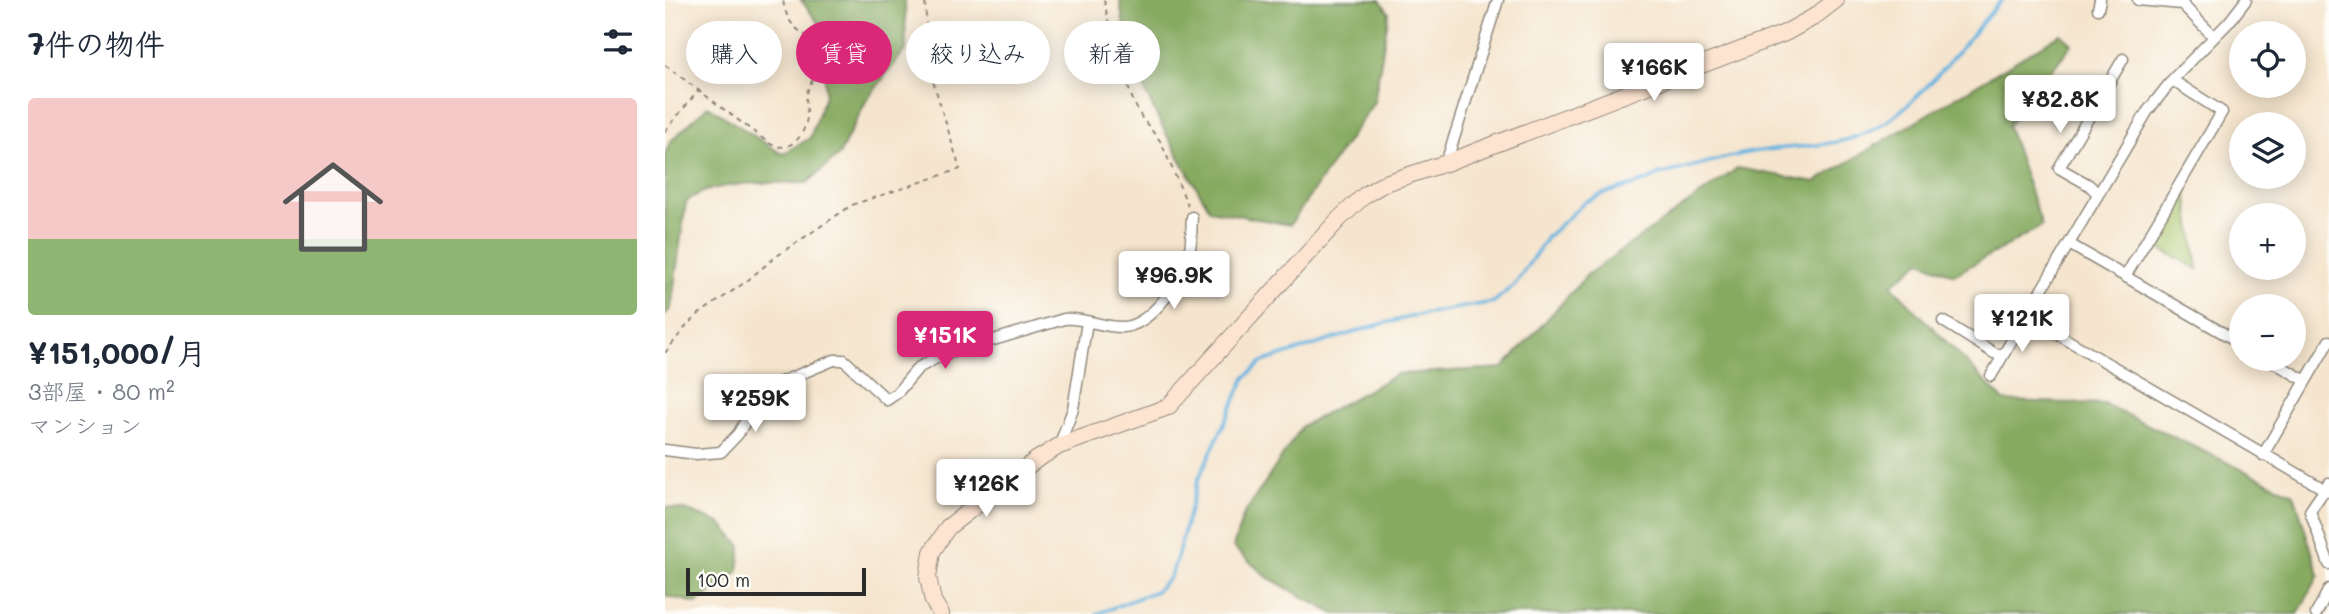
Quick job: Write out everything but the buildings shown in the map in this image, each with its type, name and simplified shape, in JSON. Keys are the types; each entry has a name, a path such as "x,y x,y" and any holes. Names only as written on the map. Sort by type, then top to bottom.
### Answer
{"street":[{"path":"1445,163 1498,0"},
{"path":"941,614 933,601 928,577 932,552 948,527 1036,460 1059,446 1168,407 1339,219 1365,195 1385,183 1445,163 1785,33 1821,13 1836,0"},
{"path":"2138,0 2182,4 2214,37"},
{"path":"1991,376 2147,112 2172,80 2246,0"},
{"path":"2098,194 2089,185 2059,168 2123,59"},
{"path":"2125,277 2222,112 2172,80"},
{"path":"665,450 705,454 721,452 732,442 764,389 834,360 844,360 887,400 897,393 918,368 940,356 1064,319 1129,326 1149,316 1183,271 1190,250 1192,217"},
{"path":"2069,244 2229,337"},
{"path":"2026,316 2263,455 2328,488 2310,511 2329,564"},
{"path":"1943,321 1994,353 2004,355"},
{"path":"1059,446 1073,409 1087,322"},
{"path":"2263,455 2329,341"},
{"path":"2290,371 2306,380"},
{"path":"2316,614 2329,589"}],"path":[{"path":"665,65 770,144 781,148 796,141 803,132 807,116 806,92 827,56 823,48 787,20 783,0"},
{"path":"665,353 699,314 852,205 960,169 929,68 925,0"},
{"path":"1104,0 1113,45 1134,103 1161,142 1192,217"},
{"path":"665,131 698,91"}],"green space":[{"path":"801,0 905,0 906,49 892,67 892,21 817,21"},
{"path":"1120,0 1380,0 1389,13 1374,102 1290,225 1210,210 1167,135 1142,84 1160,84 1160,21 1124,21"},
{"path":"2061,34 2072,44 2008,126 2042,226 1954,275 1921,261 1891,285 2004,401 2104,404 2294,494 2319,575 2298,614 1334,614 1267,577 1233,547 1243,516 1302,426 1397,374 1503,368 1588,274 1738,168 1815,182"},
{"path":"825,84 879,84 866,101 839,155 807,183 727,186 711,189 686,202 671,308 665,315 665,155 670,142 708,106 782,154 810,138 825,95"},
{"path":"2186,192 2198,269 2154,246"},
{"path":"665,507 685,510 720,523 741,546 738,572 697,603 665,596"}],"waterway":[{"path":"1097,614 1156,591 1169,578 1198,480 1245,378 1262,362 1374,326 1422,314 1494,302 1515,284 1548,236 1585,202 1603,194 1658,175 1728,157 1840,141 1873,130 1920,93 2002,0"}]}
